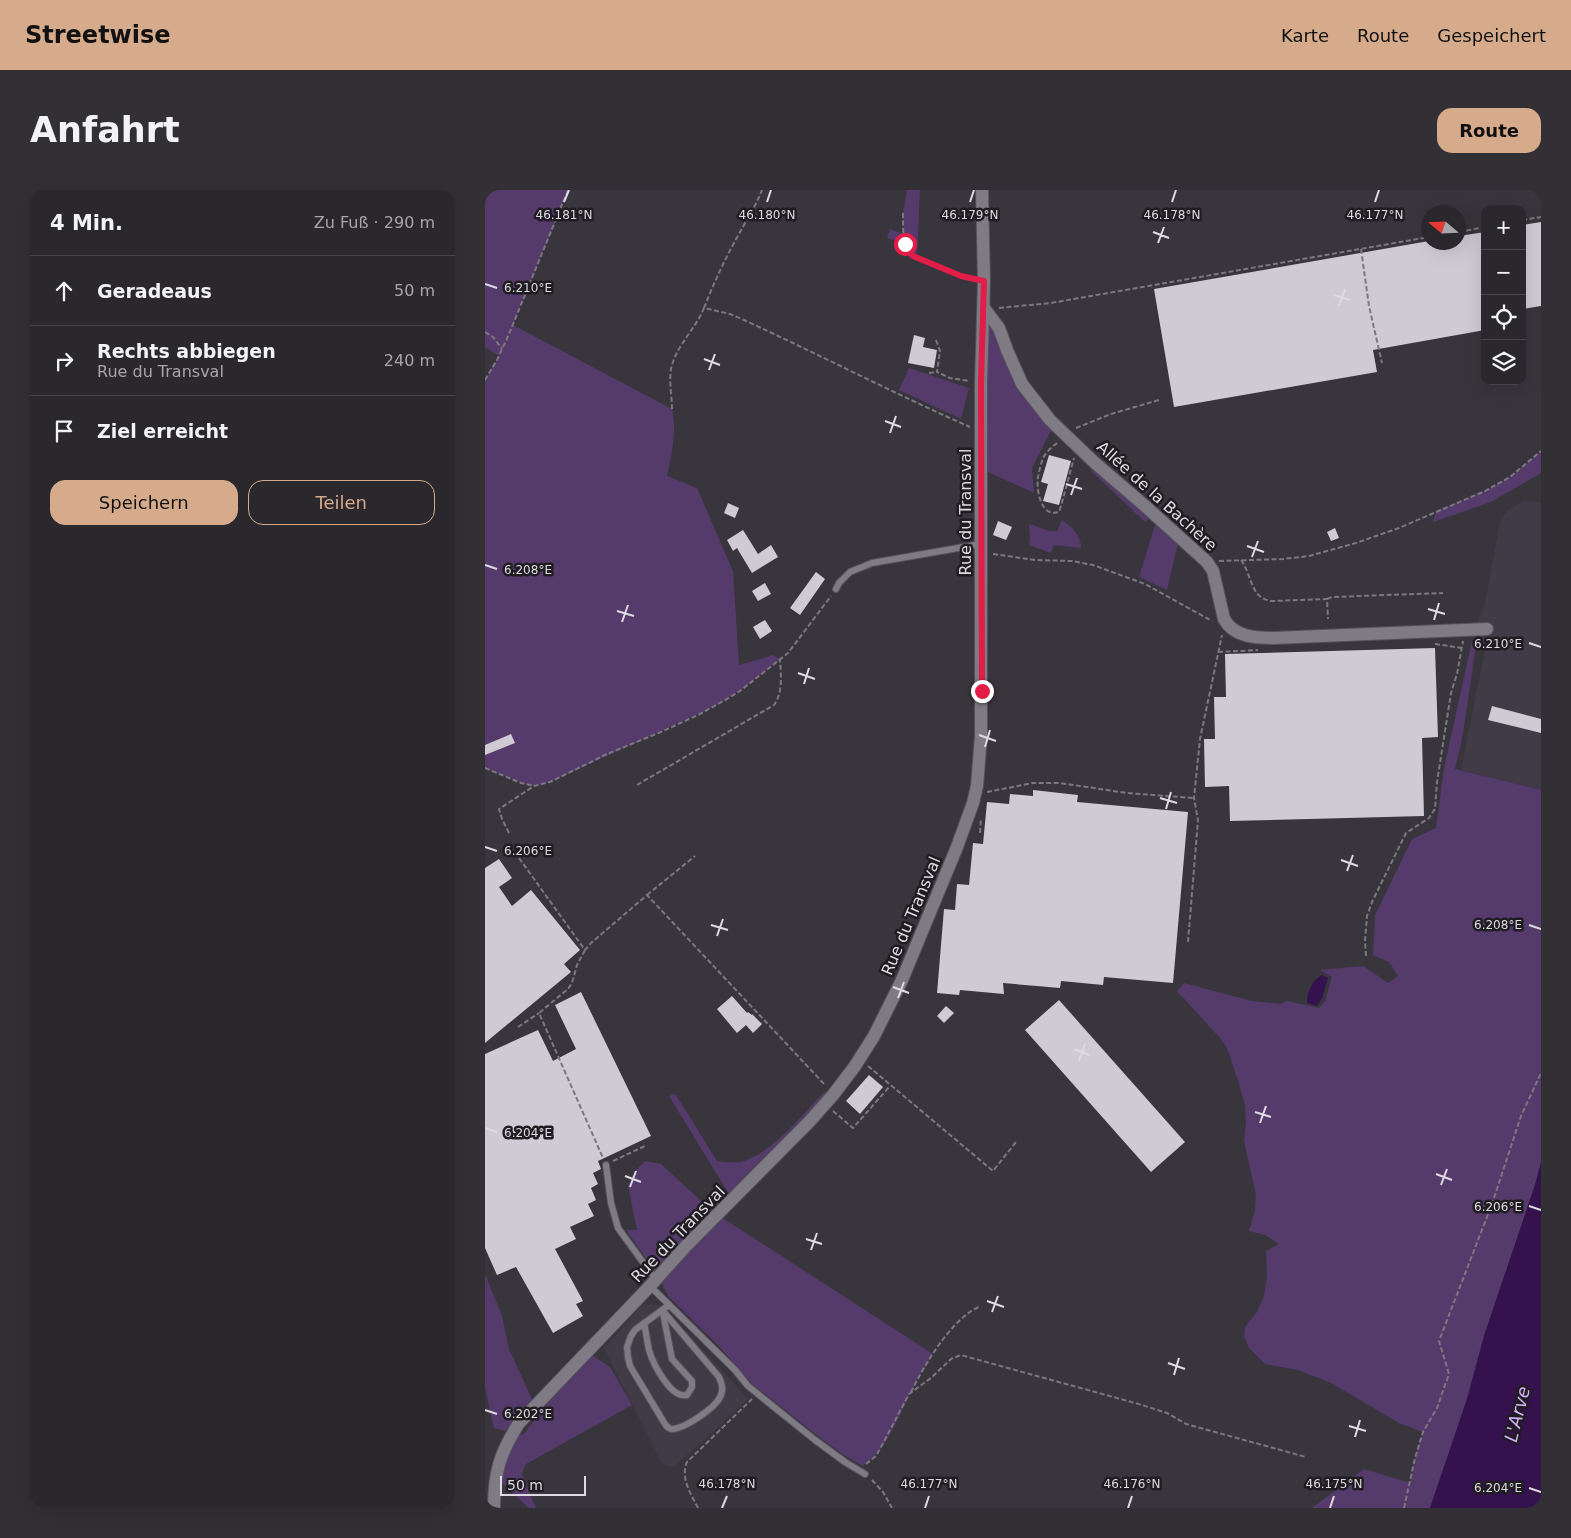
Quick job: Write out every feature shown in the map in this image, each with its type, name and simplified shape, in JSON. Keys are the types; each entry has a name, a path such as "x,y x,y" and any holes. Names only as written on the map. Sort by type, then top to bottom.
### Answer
{"street":[{"name":"Rue du Transval","path":"493,1508 495,1478 499,1462 509,1438 519,1423 614,1319 653,1283 685,1247 809,1122 855,1066 874,1036 902,980 957,847 975,793 978,779 981,736 981,383 984,308 982,190"},
{"name":"Allée de la Bachère","path":"984,308 999,328 1022,384 1036,403 1065,434 1207,562 1213,571 1221,611 1227,625"},
{"path":"1227,625 1239,633 1261,638 1487,629"}],"lane":[{"path":"835,589 850,572 872,563 981,548"},
{"path":"606,1165 611,1203 617,1228 669,1305 735,1370 748,1386 815,1440 865,1474"},
{"path":"663,1311 721,1380 722,1388 720,1397 699,1418 675,1428 667,1427 630,1366 627,1356 628,1344 635,1330 669,1305"},
{"path":"644,1323 649,1349 661,1374 676,1394 681,1396 687,1395 692,1387 692,1381 672,1359 663,1311"}],"path":[{"path":"485,380 502,349 568,190"},
{"path":"672,408 672,364 700,317 719,271 762,190"},
{"path":"903,214 903,234 906,248 911,254 961,276 984,281"},
{"path":"1526,219 1541,217"},
{"path":"1466,231 1481,228"},
{"path":"984,308 1051,303 1421,238"},
{"path":"1361,249 1369,306 1382,363"},
{"path":"704,308 721,311 744,320 914,402 981,432"},
{"path":"485,332 493,337 502,349"},
{"path":"936,340 940,350 937,372"},
{"path":"929,373 937,372 950,378 981,383"},
{"path":"1076,444 1071,472 1059,512 1052,513 1045,510 1041,504 1037,481 1044,456 1065,434 1087,423 1159,400"},
{"path":"1207,562 1309,556 1356,543 1399,528 1485,491 1510,477 1541,451"},
{"path":"981,548 1035,560 1072,562 1120,574 1145,584 1214,622 1227,625 1220,639 1200,739 1194,798 1198,820 1187,942"},
{"path":"1241,560 1255,592 1267,601 1443,593"},
{"path":"509,833 499,809 534,786 550,782 713,707 740,691 780,659 797,642 835,589"},
{"path":"1327,599 1328,619"},
{"path":"1366,956 1367,916 1372,902 1406,833 1429,818 1435,809 1437,782 1451,694 1467,629"},
{"path":"637,785 773,705 779,696 781,678 780,659"},
{"path":"485,768 521,783 534,786"},
{"path":"975,793 1033,782 1060,783 1127,793 1194,798"},
{"path":"519,1027 568,989 577,965 591,943 695,856"},
{"path":"519,858 585,950"},
{"path":"647,895 828,1088"},
{"path":"539,1013 606,1165 647,1145"},
{"path":"872,1070 993,1171 1017,1142"},
{"path":"1405,1508 1415,1458 1423,1432 1437,1408 1449,1374 1439,1340 1492,1204 1521,1116 1541,1074"},
{"path":"844,1121 853,1128 891,1086"},
{"path":"858,1469 876,1456 933,1354 966,1313 979,1307"},
{"path":"909,1394 925,1384 951,1359 965,1356 1143,1405 1167,1413 1185,1424 1306,1457"},
{"path":"698,1508 686,1481 685,1467 687,1462 758,1394"},
{"path":"865,1474 878,1486 893,1508"}],"shaded area":[{"path":"485,190 568,190 513,325 672,409 674,434 667,476 697,488 733,571 739,665 773,655 780,659 740,691 713,707 550,782 534,786 485,768 485,380 499,356 485,347"},
{"path":"907,190 920,190 917,257 911,254 905,244 887,238 890,229 903,234 903,213"},
{"path":"988,328 995,328 1019,388 1035,412 1052,428 1032,468 1034,493 988,472 986,357"},
{"path":"909,368 969,388 961,419 899,390"},
{"path":"1541,451 1541,473 1491,502 1433,522 1436,511 1485,491 1510,477"},
{"path":"1095,468 1149,519 1145,522 1091,471"},
{"path":"1524,501 1541,502 1541,790 1461,770 1486,645 1476,646 1472,641 1485,604 1502,518 1508,510"},
{"path":"1062,520 1075,532 1081,543 1081,548 1054,545 1051,553 1029,545 1029,524 1050,531 1057,531"},
{"path":"1155,525 1178,543 1167,590 1139,577"},
{"path":"1472,641 1476,646 1463,734 1455,769 1541,790 1541,1162 1484,1336 1467,1399 1430,1508 1312,1508 1364,1469 1410,1483 1423,1432 1399,1423 1331,1383 1298,1370 1265,1364 1249,1348 1244,1336 1245,1327 1257,1312 1264,1295 1267,1278 1266,1251 1279,1244 1265,1235 1249,1231 1255,1210 1256,1195 1244,1141 1245,1105 1227,1048 1177,991 1184,983 1252,1001 1281,1004 1287,1001 1319,1008 1325,1001 1332,977 1320,970 1363,966 1388,983 1398,976 1389,962 1373,955 1375,915 1412,839 1436,828 1444,768"},
{"path":"825,1091 824,1098 729,1194 669,1096 672,1094 676,1095 717,1161 740,1162 751,1158 775,1143"},
{"path":"645,1161 661,1164 712,1211 933,1354 915,1384 886,1441 872,1459 863,1466 814,1433 750,1382 717,1344 669,1297 655,1271 626,1230 637,1230 628,1186 635,1171"},
{"path":"485,1274 502,1316 509,1349 532,1399 505,1431 494,1428 485,1388"},
{"path":"643,1304 658,1305 689,1334 748,1399 675,1466 671,1467 661,1462 604,1349"},
{"path":"592,1355 610,1367 632,1405 526,1464 522,1474 536,1508 529,1508 502,1483 505,1460 519,1432 523,1435 551,1398"}],"water":[{"path":"1322,975 1328,978 1322,998 1317,1006 1307,1003 1311,987 1315,980"},
{"name":"L'Arve","path":"1541,1162 1541,1508 1430,1508 1467,1399 1484,1336"}],"building":[{"path":"1541,222 1541,306 1526,308 1526,250 1526,224"},
{"path":"1481,233 1481,331 1373,350 1377,372 1174,407 1154,289 1421,242 1421,250 1466,250 1466,235"},
{"path":"914,335 925,338 923,347 937,350 934,368 908,363"},
{"path":"1049,455 1071,461 1059,505 1043,501 1048,484 1041,482"},
{"path":"728,503 739,508 735,518 724,513"},
{"path":"998,521 1012,527 1006,540 993,535"},
{"path":"1335,528 1339,538 1331,541 1327,532"},
{"path":"743,530 758,554 771,545 778,557 752,573 737,548 733,551 727,540"},
{"path":"816,572 825,579 800,615 790,608"},
{"path":"765,583 771,594 758,601 752,591"},
{"path":"765,620 772,631 760,639 753,627"},
{"path":"1435,648 1438,737 1422,738 1424,816 1230,821 1229,786 1205,787 1204,739 1215,739 1214,697 1226,697 1225,654"},
{"path":"1492,706 1541,719 1541,733 1488,720"},
{"path":"511,734 515,743 485,755 485,745"},
{"path":"1033,790 1078,795 1077,802 1188,812 1173,983 1104,977 1103,985 1061,981 1060,988 1003,983 1004,994 960,990 959,995 937,993 944,909 955,910 957,884 969,885 973,843 983,844 987,802 1009,804 1010,794 1033,796"},
{"path":"499,859 512,878 499,887 512,906 531,890 580,950 564,964 571,972 485,1043 485,868"},
{"path":"581,992 651,1136 598,1161 601,1169 593,1173 598,1184 591,1188 596,1200 588,1204 594,1216 570,1227 576,1239 555,1249 583,1301 576,1304 583,1316 553,1333 516,1267 497,1275 485,1248 485,1054 538,1030 553,1061 576,1049 555,1005"},
{"path":"732,996 747,1013 752,1014 762,1024 753,1033 746,1025 737,1033 717,1009"},
{"path":"1059,1000 1185,1142 1151,1172 1025,1030"},
{"path":"946,1006 954,1013 944,1023 937,1016"},
{"path":"869,1075 883,1087 860,1114 846,1101"}],"route":[{"path":"905,244 913,256 961,276 984,281 981,383 982,691"}]}
